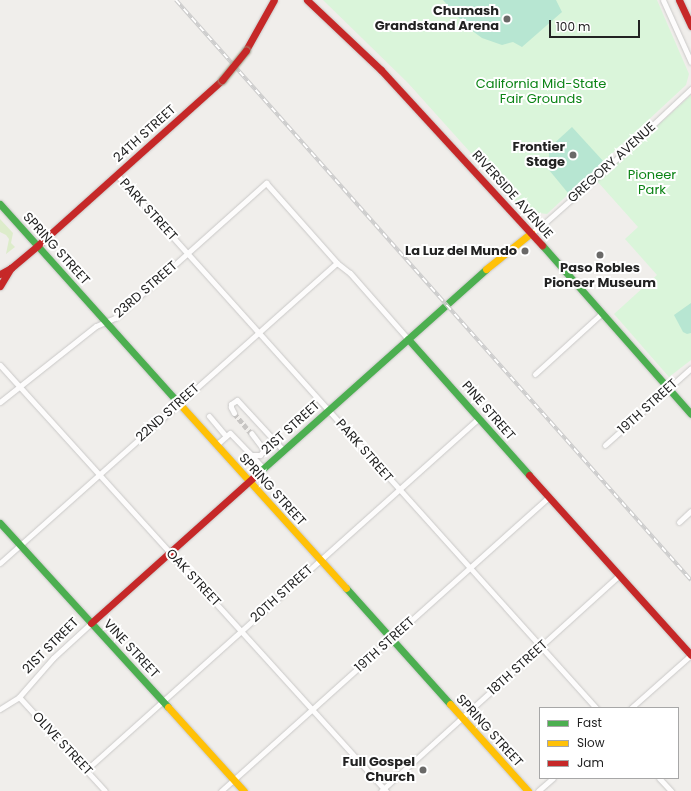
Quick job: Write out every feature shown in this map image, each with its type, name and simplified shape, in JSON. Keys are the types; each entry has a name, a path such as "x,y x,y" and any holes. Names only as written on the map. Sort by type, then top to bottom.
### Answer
{"main road":[{"name":"24TH STREET","path":"0,274 11,268 37,246 222,80 246,50 274,0"},
{"name":"RIVERSIDE AVENUE","path":"307,0 381,70 530,233 691,414"},
{"path":"679,0 691,26"},
{"name":"SPRING STREET","path":"0,204 528,791"},
{"name":"21ST STREET","path":"92,623 489,266 530,233"},
{"name":"24TH STREET","path":"0,286 11,268"},
{"name":"PINE STREET","path":"408,339 548,498 691,655"},
{"name":"VINE STREET","path":"0,523 164,701 244,791"}],"street":[{"path":"663,0 691,62"},
{"name":"GREGORY AVENUE","path":"530,233 539,228 611,164 691,89"},
{"name":"PARK STREET","path":"117,175 329,410 398,490 595,707"},
{"name":"23RD STREET","path":"0,402 96,326 115,318 266,183"},
{"name":"PINE STREET","path":"266,183 337,263 350,273 408,339"},
{"name":"22ND STREET","path":"0,563 337,263"},
{"path":"534,374 602,313"},
{"name":"OAK STREET","path":"0,365 313,709 384,790"},
{"name":"19TH STREET","path":"605,445 691,368"},
{"path":"234,413 231,404 237,400 284,451"},
{"path":"209,416 226,436"},
{"name":"20TH STREET","path":"86,770 479,418"},
{"path":"216,445 230,433 264,469"},
{"path":"251,433 264,450 260,455 251,455"},
{"name":"19TH STREET","path":"221,791 548,498"},
{"path":"679,522 691,511"},
{"name":"18TH STREET","path":"384,790 618,576"},
{"name":"21ST STREET","path":"0,709 19,696 52,658 92,623"},
{"path":"632,707 691,655"},
{"name":"OLIVE STREET","path":"19,696 105,791"},
{"path":"538,791 551,779"},
{"path":"660,779 671,791"}],"green space":[{"name":"California Mid-State Fair Grounds","path":"323,0 657,0 689,74 686,85 547,214 523,211 408,83"},
{"name":"Chumash Grandstand Arena","path":"443,0 556,0 562,12 522,47 513,42 502,45 482,38 467,27"},
{"name":"Pioneer Park","path":"691,95 691,360 669,377 614,314 657,275 625,239 638,227 597,181"},
{"name":"Frontier Stage","path":"572,127 604,162 568,193 549,170 549,148"},
{"path":"0,219 13,233 11,243 15,247 6,254 9,239 6,235 0,232"},
{"path":"691,303 691,333 687,334 683,332 674,315"}],"tunnel":[{"path":"234,413 251,433"}],"railway":[{"path":"176,0 691,580"}],"traffic: fast":[{"path":"0,204 177,401"},
{"path":"542,245 691,414"},
{"path":"257,474 486,269"},
{"path":"408,339 529,475"},
{"path":"0,523 168,707"},
{"path":"346,588 450,704"}],"traffic: slow":[{"path":"486,269 531,233"},
{"path":"177,401 346,588"},
{"path":"450,704 528,791"},
{"path":"168,707 244,791"}],"traffic: jam":[{"path":"246,50 274,0"},
{"path":"307,0 381,70 542,245"},
{"path":"679,0 691,26"},
{"path":"222,80 246,50"},
{"path":"0,274 11,268 37,246 222,80"},
{"path":"0,286 11,268"},
{"path":"91,623 257,474"},
{"path":"529,475 691,655"}],"place":[{"name":"Chumash Grandstand Arena","path":"507,19"},
{"name":"Frontier Stage","path":"573,155"},
{"name":"La Luz del Mundo","path":"525,251"},
{"name":"Paso Robles Pioneer Museum","path":"600,255"},
{"name":"Full Gospel Church","path":"423,770"}]}
